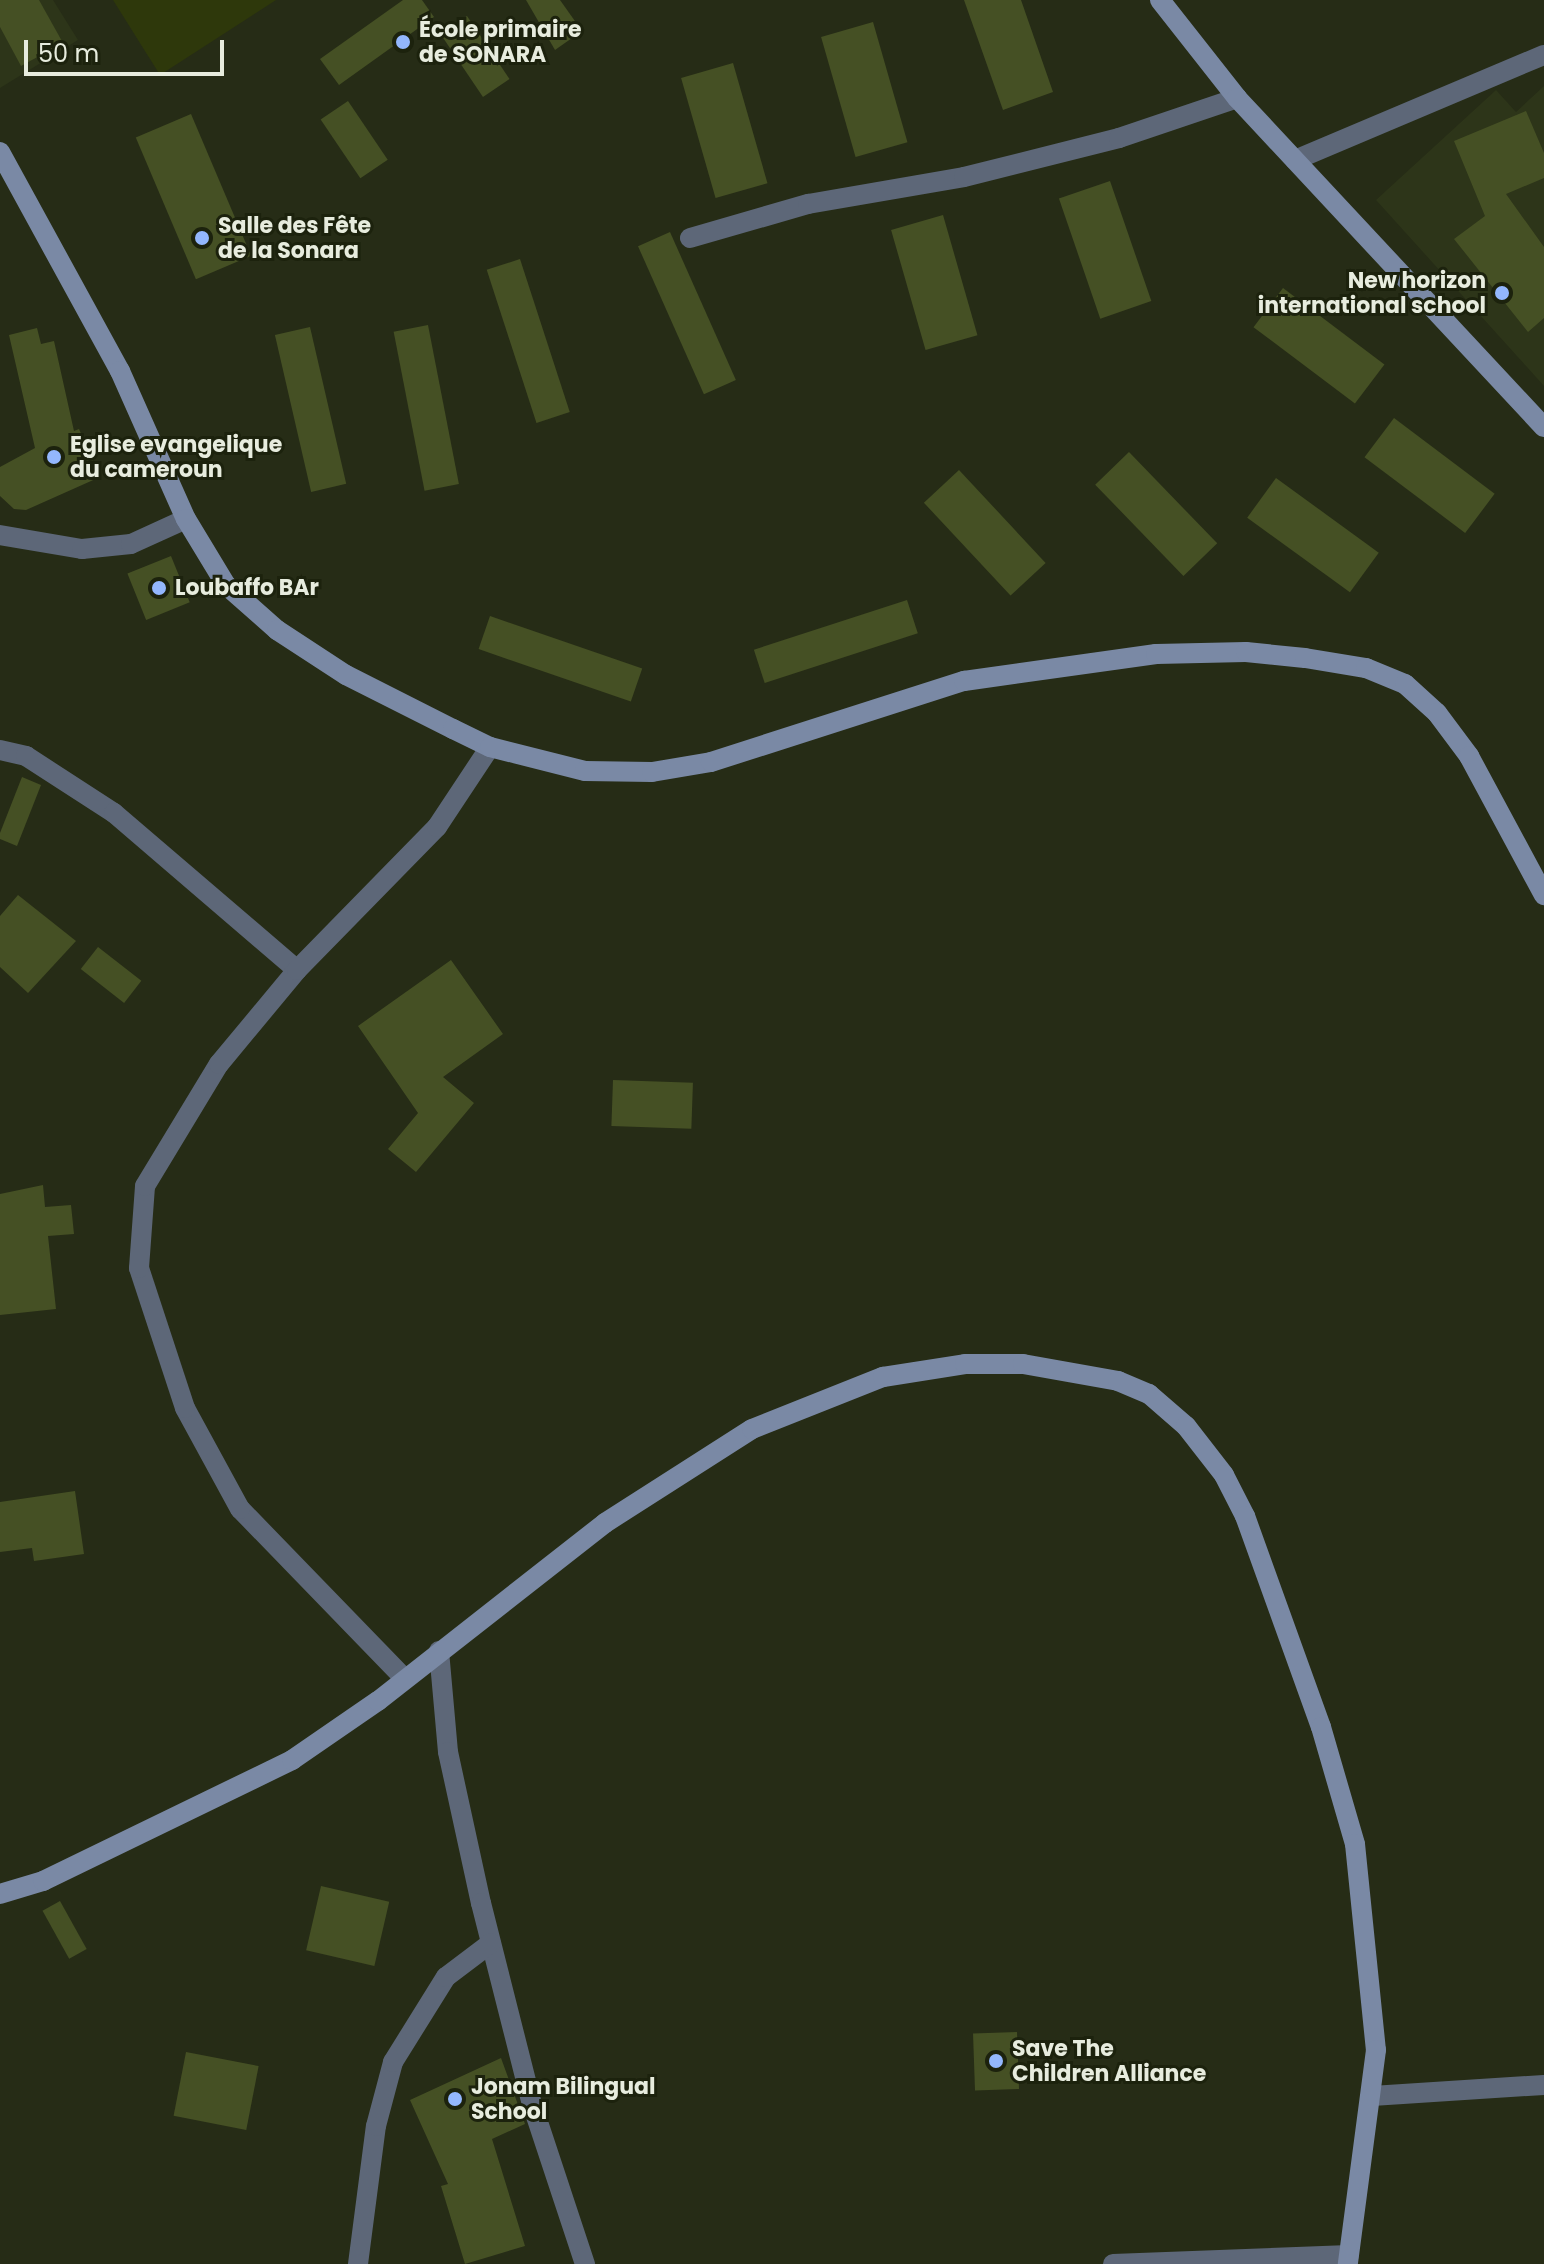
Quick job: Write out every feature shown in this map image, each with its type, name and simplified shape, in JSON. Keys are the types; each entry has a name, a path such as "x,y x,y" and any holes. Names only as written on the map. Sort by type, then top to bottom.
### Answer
{"street":[{"path":"1160,0 1237,98 1544,427"},
{"path":"1295,160 1544,55"},
{"path":"690,238 808,204 964,177 1119,138 1237,98"},
{"path":"0,152 120,371 186,519 226,585 277,630 346,675 490,747 585,771 652,772 711,762 964,681 1156,654 1246,652 1305,658 1379,673 1405,684 1437,713 1469,756 1544,895"},
{"path":"0,535 82,549 131,544 186,519"},
{"path":"404,1678 240,1509 185,1408 139,1268 145,1186 219,1064 297,970 355,916 437,827 490,747"},
{"path":"0,750 26,756 114,813 297,970"},
{"path":"0,1894 43,1881 292,1760 605,1523 752,1429 813,1401 883,1377 965,1364 1074,1370 1149,1394 1186,1426 1231,1488 1277,1596 1321,1727 1355,1844 1373,1989 1372,2096 1348,2260 1113,2264"},
{"path":"439,1651 448,1752 491,1943 532,2104 585,2264"},
{"path":"358,2264 376,2126 393,2062 446,1977 491,1943"},
{"path":"1372,2096 1544,2085"}],"shaded area":[{"path":"0,0 53,0 78,40 0,88"},
{"path":"113,0 276,0 160,75"},
{"name":"New horizon international school","path":"1544,86 1544,386 1376,200 1496,90 1516,112"}],"building":[{"path":"0,0 39,0 63,43 21,66 0,27"},
{"path":"403,0 422,0 434,17 339,85 320,59"},
{"path":"526,0 560,0 582,31 555,50"},
{"path":"964,0 1021,0 1053,92 1003,110"},
{"path":"467,16 509,79 483,97 440,34"},
{"path":"873,22 907,142 856,157 821,37"},
{"path":"733,63 767,183 716,198 681,78"},
{"path":"348,101 388,160 360,178 321,119"},
{"path":"1526,111 1544,153 1544,178 1506,194 1544,247 1544,318 1528,332 1454,239 1485,216 1454,141"},
{"path":"191,114 251,256 196,279 136,137"},
{"path":"1110,181 1151,301 1100,319 1059,199"},
{"path":"943,215 977,335 926,350 891,230"},
{"path":"670,232 736,380 704,394 638,246"},
{"path":"520,259 570,412 536,423 487,270"},
{"path":"1283,288 1384,364 1355,404 1254,327"},
{"path":"428,325 459,484 425,491 394,332"},
{"path":"310,327 346,484 311,492 275,335"},
{"path":"37,328 41,344 54,341 74,431 79,429 100,477 26,510 14,509 0,496 0,467 35,448 9,335"},
{"path":"1394,418 1495,494 1465,533 1365,457"},
{"path":"1129,452 1217,543 1183,576 1095,485"},
{"path":"959,470 1046,563 1011,596 924,503"},
{"path":"1276,478 1379,553 1350,592 1247,518"},
{"name":"Loubaffo BAr","path":"171,556 190,602 146,620 127,574"},
{"path":"907,600 918,633 765,683 754,650"},
{"path":"490,616 642,668 631,702 479,649"},
{"path":"22,777 41,785 17,846 0,839 0,833"},
{"path":"18,895 76,941 28,993 0,967 0,916"},
{"path":"98,947 141,981 124,1003 81,969"},
{"path":"451,960 503,1034 443,1077 474,1103 416,1172 388,1149 418,1113 358,1026"},
{"path":"613,1080 693,1083 691,1129 611,1126"},
{"path":"43,1185 45,1207 71,1205 74,1234 48,1236 56,1309 0,1315 0,1194"},
{"path":"75,1491 84,1554 34,1561 32,1548 0,1552 0,1502"},
{"path":"321,1886 389,1902 374,1966 306,1950"},
{"path":"60,1901 87,1949 69,1959 43,1911"},
{"name":"Save The Children Alliance","path":"1017,2032 1019,2089 975,2091 973,2034"},
{"path":"186,2052 259,2066 246,2130 174,2116"},
{"path":"501,2058 525,2124 492,2139 525,2246 465,2264 441,2186 448,2184 410,2100"}],"place":[{"name":"École primaire de SONARA","path":"403,42"},
{"name":"Salle des Fête de la Sonara","path":"202,238"},
{"name":"New horizon international school","path":"1502,293"},
{"name":"Eglise evangelique du cameroun","path":"54,457"},
{"name":"Loubaffo BAr","path":"159,588"},
{"name":"Save The Children Alliance","path":"996,2061"},
{"name":"Jonam Bilingual School","path":"455,2099"}]}
